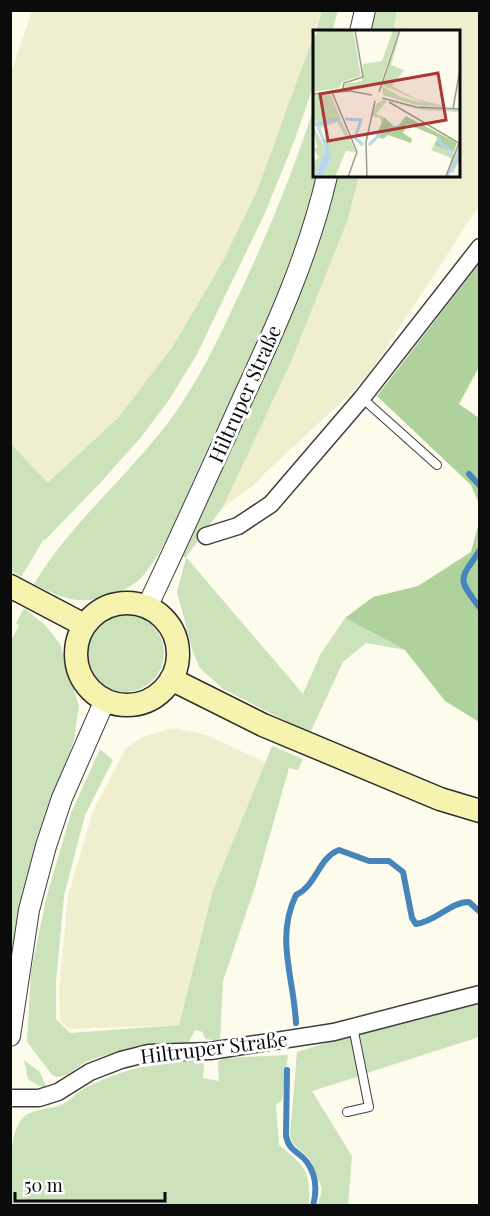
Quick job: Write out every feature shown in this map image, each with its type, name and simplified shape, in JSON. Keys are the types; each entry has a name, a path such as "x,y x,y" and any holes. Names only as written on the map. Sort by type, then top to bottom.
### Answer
{"main road":[{"path":"10,586 84,625"},
{"path":"130,603 147,607 163,617 174,635 177,650 176,667 171,679 160,692 146,701 124,705 105,700 90,690 80,676 75,659 77,641 84,625 96,612 112,604 130,603"},
{"path":"171,679 263,725 440,799 480,811"}],"street":[{"path":"360,30 365,10"},
{"name":"Hiltruper Straße","path":"147,607 239,408 298,273 327,177"},
{"path":"206,536 238,526 271,504 362,398 480,247"},
{"path":"10,1036 14,990 29,910 46,846 62,798 105,700"},
{"name":"Hiltruper Straße","path":"10,1098 39,1098 58,1092 90,1072 121,1060 149,1053 210,1050 334,1032 480,994"}],"lane":[{"path":"362,398 437,465"},
{"path":"347,1112 369,1107 353,1027"}],"green space":[{"path":"32,11 322,11 315,30 313,30 313,37 257,191 223,261 173,346 118,418 47,482 11,444 10,76"},
{"path":"322,11 338,11 332,30 316,30"},
{"path":"375,11 397,11 393,30 370,30"},
{"path":"397,11 479,11 479,206 365,380 253,486 223,507 291,362 348,219 359,177 460,177 460,30 393,30"},
{"path":"313,38 313,87 295,139 265,213 196,356 169,400 141,437 102,481 44,539 21,577 11,571 11,444 47,482 118,418 173,346 223,261 257,191"},
{"path":"313,110 313,177 317,177 295,248 251,354 159,554 137,582 119,592 101,598 72,599 54,594 34,584 85,516 161,432 194,383 247,277 297,156"},
{"path":"338,177 359,177 348,219 291,362 223,507 186,557 303,694 320,655 345,618 405,650 366,643 343,662 310,733 223,689 200,668 193,652 177,592 186,558 182,556 322,230"},
{"path":"479,264 479,367 459,404 479,418 479,504 471,485 377,396"},
{"path":"479,522 479,722 445,701 405,650 345,618 373,597 418,586 471,552"},
{"path":"24,608 46,626 60,644 79,706 74,740 34,852 11,952 10,642 19,626 16,623"},
{"path":"125,614 140,617 153,625 161,638 164,653 161,668 153,681 140,689 125,692 110,689 97,681 89,668 86,653 89,638 97,625 110,617"},
{"path":"172,728 204,734 265,762 213,890 179,1025 68,1029 60,1020 59,990 68,896 93,811 126,748 143,737"},
{"path":"272,746 303,759 298,770 289,768 255,887 223,981 220,1041 205,1039 203,1032 195,1030 187,1045 101,1056 85,1062 64,1076 53,1076 27,1042 31,972 46,899 71,813 100,749 113,760 85,815 64,896 56,982 56,1019 70,1033 179,1025 213,890"},
{"path":"479,999 479,1037 367,1073 359,1031"},
{"path":"351,1035 360,1076 312,1091 352,1156 348,1205 318,1205 322,1189 310,1159 293,1144 290,1135 297,1052"},
{"path":"288,1055 282,1100 276,1105 279,1145 295,1158 304,1170 309,1184 309,1205 11,1206 11,1162 14,1138 21,1120 30,1113 63,1104 99,1081 141,1067 200,1059 204,1064 203,1078 219,1081 218,1062 223,1058"},
{"path":"24,1060 40,1072 46,1087 39,1086 28,1079"}],"waterway":[{"path":"469,474 480,486"},
{"path":"480,550 468,567 464,579 467,590 480,608"},
{"path":"296,1023 286,943 290,911 296,895 309,885 326,859 332,854 339,850 369,861 389,861 403,872 412,918 416,924 462,903 469,902 480,912"},
{"path":"287,1070 286,1136 292,1149 304,1158 313,1173 315,1189 313,1206"}]}
